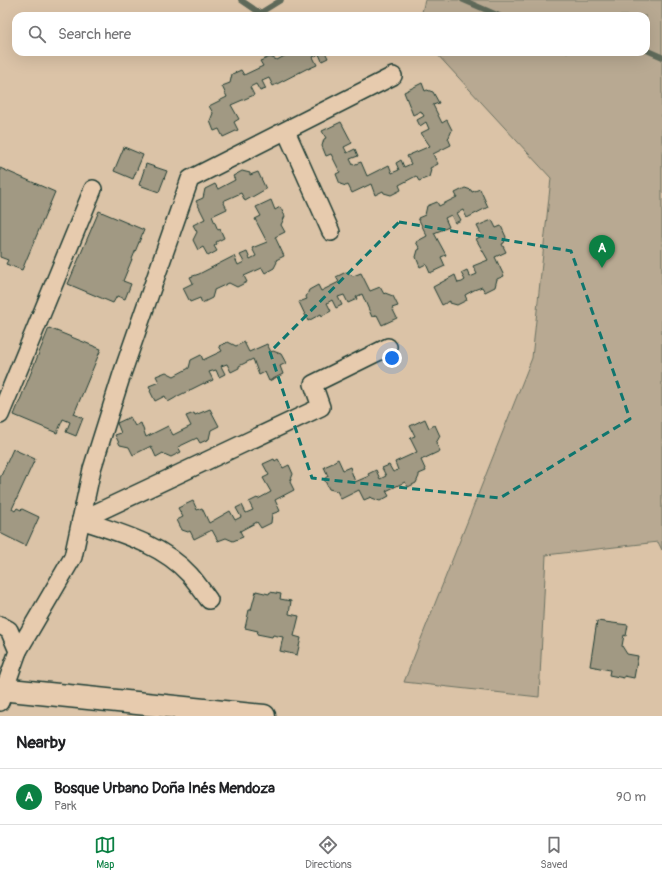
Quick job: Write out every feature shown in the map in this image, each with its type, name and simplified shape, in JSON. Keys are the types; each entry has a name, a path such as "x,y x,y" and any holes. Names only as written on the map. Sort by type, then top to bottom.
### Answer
{"highway":[{"path":"2,694 264,716"}],"street":[{"path":"2,694 18,651 73,557 92,469 122,374 190,179 393,76"},
{"path":"286,131 331,232"},
{"path":"0,415 94,189"},
{"path":"81,520 321,407 313,384 388,347"},
{"path":"81,520 136,538 170,557 190,575 209,600"},
{"path":"0,625 9,630 18,651"}],"highlighted area":[{"path":"399,222 571,251 630,419 500,498 312,478 270,352"}],"shaded area":[{"path":"425,0 662,0 662,550 658,542 546,555 539,697 404,682 532,358 551,178 439,56 650,56 650,12 422,12"}],"building":[{"path":"284,56 315,56 313,57 317,65 273,86 269,78 262,81 266,89 260,91 256,84 250,87 254,95 231,105 239,119 234,122 238,130 223,137 219,129 214,131 210,121 213,113 209,106 227,97 222,86 230,83 232,74 241,70 244,75 263,66 260,61 270,57 277,60"},
{"path":"320,56 327,56 328,58 322,61"},
{"path":"422,83 425,91 427,90 433,92 439,103 433,105 442,123 447,120 452,130 448,138 451,145 433,154 438,164 430,168 431,170 429,177 419,181 416,176 399,185 401,190 391,195 384,193 383,191 375,195 371,184 352,193 348,185 346,186 340,184 336,174 340,172 331,154 326,156 322,146 324,139 326,138 322,131 341,122 352,143 344,147 347,153 355,149 358,156 350,159 353,165 361,162 367,176 389,165 392,173 399,170 396,163 401,160 404,167 411,164 407,156 430,146 421,133 429,129 426,122 420,126 417,120 424,116 421,111 413,115 404,92"},
{"path":"124,147 143,155 133,179 114,171"},
{"path":"146,164 167,171 159,192 139,185"},
{"path":"0,168 55,192 22,270 6,264 8,260 0,257"},
{"path":"242,171 250,173 250,175 258,172 266,189 245,201 241,193 223,201 227,209 212,216 218,230 220,229 224,238 216,242 217,244 214,246 217,251 208,256 203,247 198,250 193,240 197,232 193,225 205,219 196,201 203,198 205,189 215,184 218,189 235,180 233,176"},
{"path":"465,188 471,190 472,192 480,189 488,207 467,218 463,210 457,213 461,220 455,223 451,215 445,218 449,227 434,233 446,255 441,257 445,266 430,273 426,264 420,267 416,257 418,250 420,249 416,242 427,236 418,218 425,215 427,206 437,202 439,206 457,197 455,193"},
{"path":"271,200 275,210 280,207 285,216 281,225 285,232 275,237 284,256 276,260 277,262 274,268 265,273 262,268 244,276 247,282 237,287 229,283 214,290 212,298 202,303 200,298 190,302 183,288 193,283 190,277 234,256 238,265 244,262 240,255 247,252 250,259 256,256 252,248 267,242 255,219 261,216 256,207"},
{"path":"99,211 144,230 123,281 131,284 125,299 117,296 113,303 68,284"},
{"path":"492,220 496,228 501,226 506,237 504,243 502,244 506,252 495,257 504,276 497,279 495,287 485,292 482,287 465,295 467,300 457,305 450,303 450,301 442,305 433,287 455,275 458,283 462,282 465,280 461,273 467,270 470,277 477,274 473,266 488,260 476,239 482,236 477,226"},
{"path":"346,272 353,276 361,273 370,291 380,287 384,294 393,296 398,306 392,308 397,318 382,325 377,315 372,317 362,294 356,297 357,299 348,303 344,295 338,297 342,305 336,308 332,300 327,303 331,311 322,316 321,314 308,321 299,302 307,299 306,297 309,290 318,285 321,291 339,282 336,277"},
{"path":"49,328 101,349 74,414 83,418 76,436 66,432 70,422 63,419 57,433 14,415"},
{"path":"228,342 236,346 244,342 249,352 267,344 271,352 273,351 281,354 286,363 280,366 283,374 269,381 265,372 259,375 253,359 231,372 227,364 221,366 225,374 219,377 216,370 209,372 213,380 204,383 168,402 165,396 155,401 149,386 159,382 156,376 166,372 174,376 189,368 191,360 201,355 203,360 222,351 219,346"},
{"path":"210,409 219,426 211,430 209,439 200,443 197,438 178,447 181,452 171,457 163,453 156,457 151,446 133,455 129,447 120,445 115,435 121,433 117,423 130,417 135,426 141,423 146,437 168,426 173,435 191,426 186,416 194,413 195,415"},
{"path":"425,419 429,428 435,425 440,436 436,443 440,451 421,460 426,471 419,474 416,483 408,487 405,482 386,491 389,496 380,501 371,497 364,500 359,490 341,499 337,491 329,489 324,479 328,476 324,467 338,459 343,470 350,467 355,482 369,476 368,474 376,470 380,479 386,476 382,468 389,465 393,472 398,470 395,462 417,452 410,438 415,436 410,426"},
{"path":"13,449 35,459 12,509 15,511 17,508 22,509 39,517 26,546 0,533 0,478"},
{"path":"274,459 275,461 278,459 283,468 289,465 293,474 290,482 294,490 275,500 280,511 272,514 271,523 261,528 257,522 240,531 243,537 233,541 226,538 218,541 212,530 194,539 190,531 188,532 182,530 177,520 183,517 178,508 193,501 197,510 202,508 209,523 230,511 235,520 241,517 236,508 242,505 246,513 253,510 249,502 271,492 263,478 269,475 263,464"},
{"path":"256,591 269,594 270,592 281,594 280,599 291,601 289,614 299,616 294,636 301,638 297,655 280,651 283,637 273,635 272,637 257,634 258,631 245,628 249,610 251,610"},
{"path":"597,621 628,625 622,646 627,654 638,656 634,678 609,675 610,670 590,666"}],"waterway":[{"path":"241,0 259,12"},
{"path":"262,12 281,0"},
{"path":"463,0 491,12"},
{"path":"650,52 662,57"}],"place":[{"name":"Bosque Urbano Doña Inés Mendoza","path":"602,268"}]}
